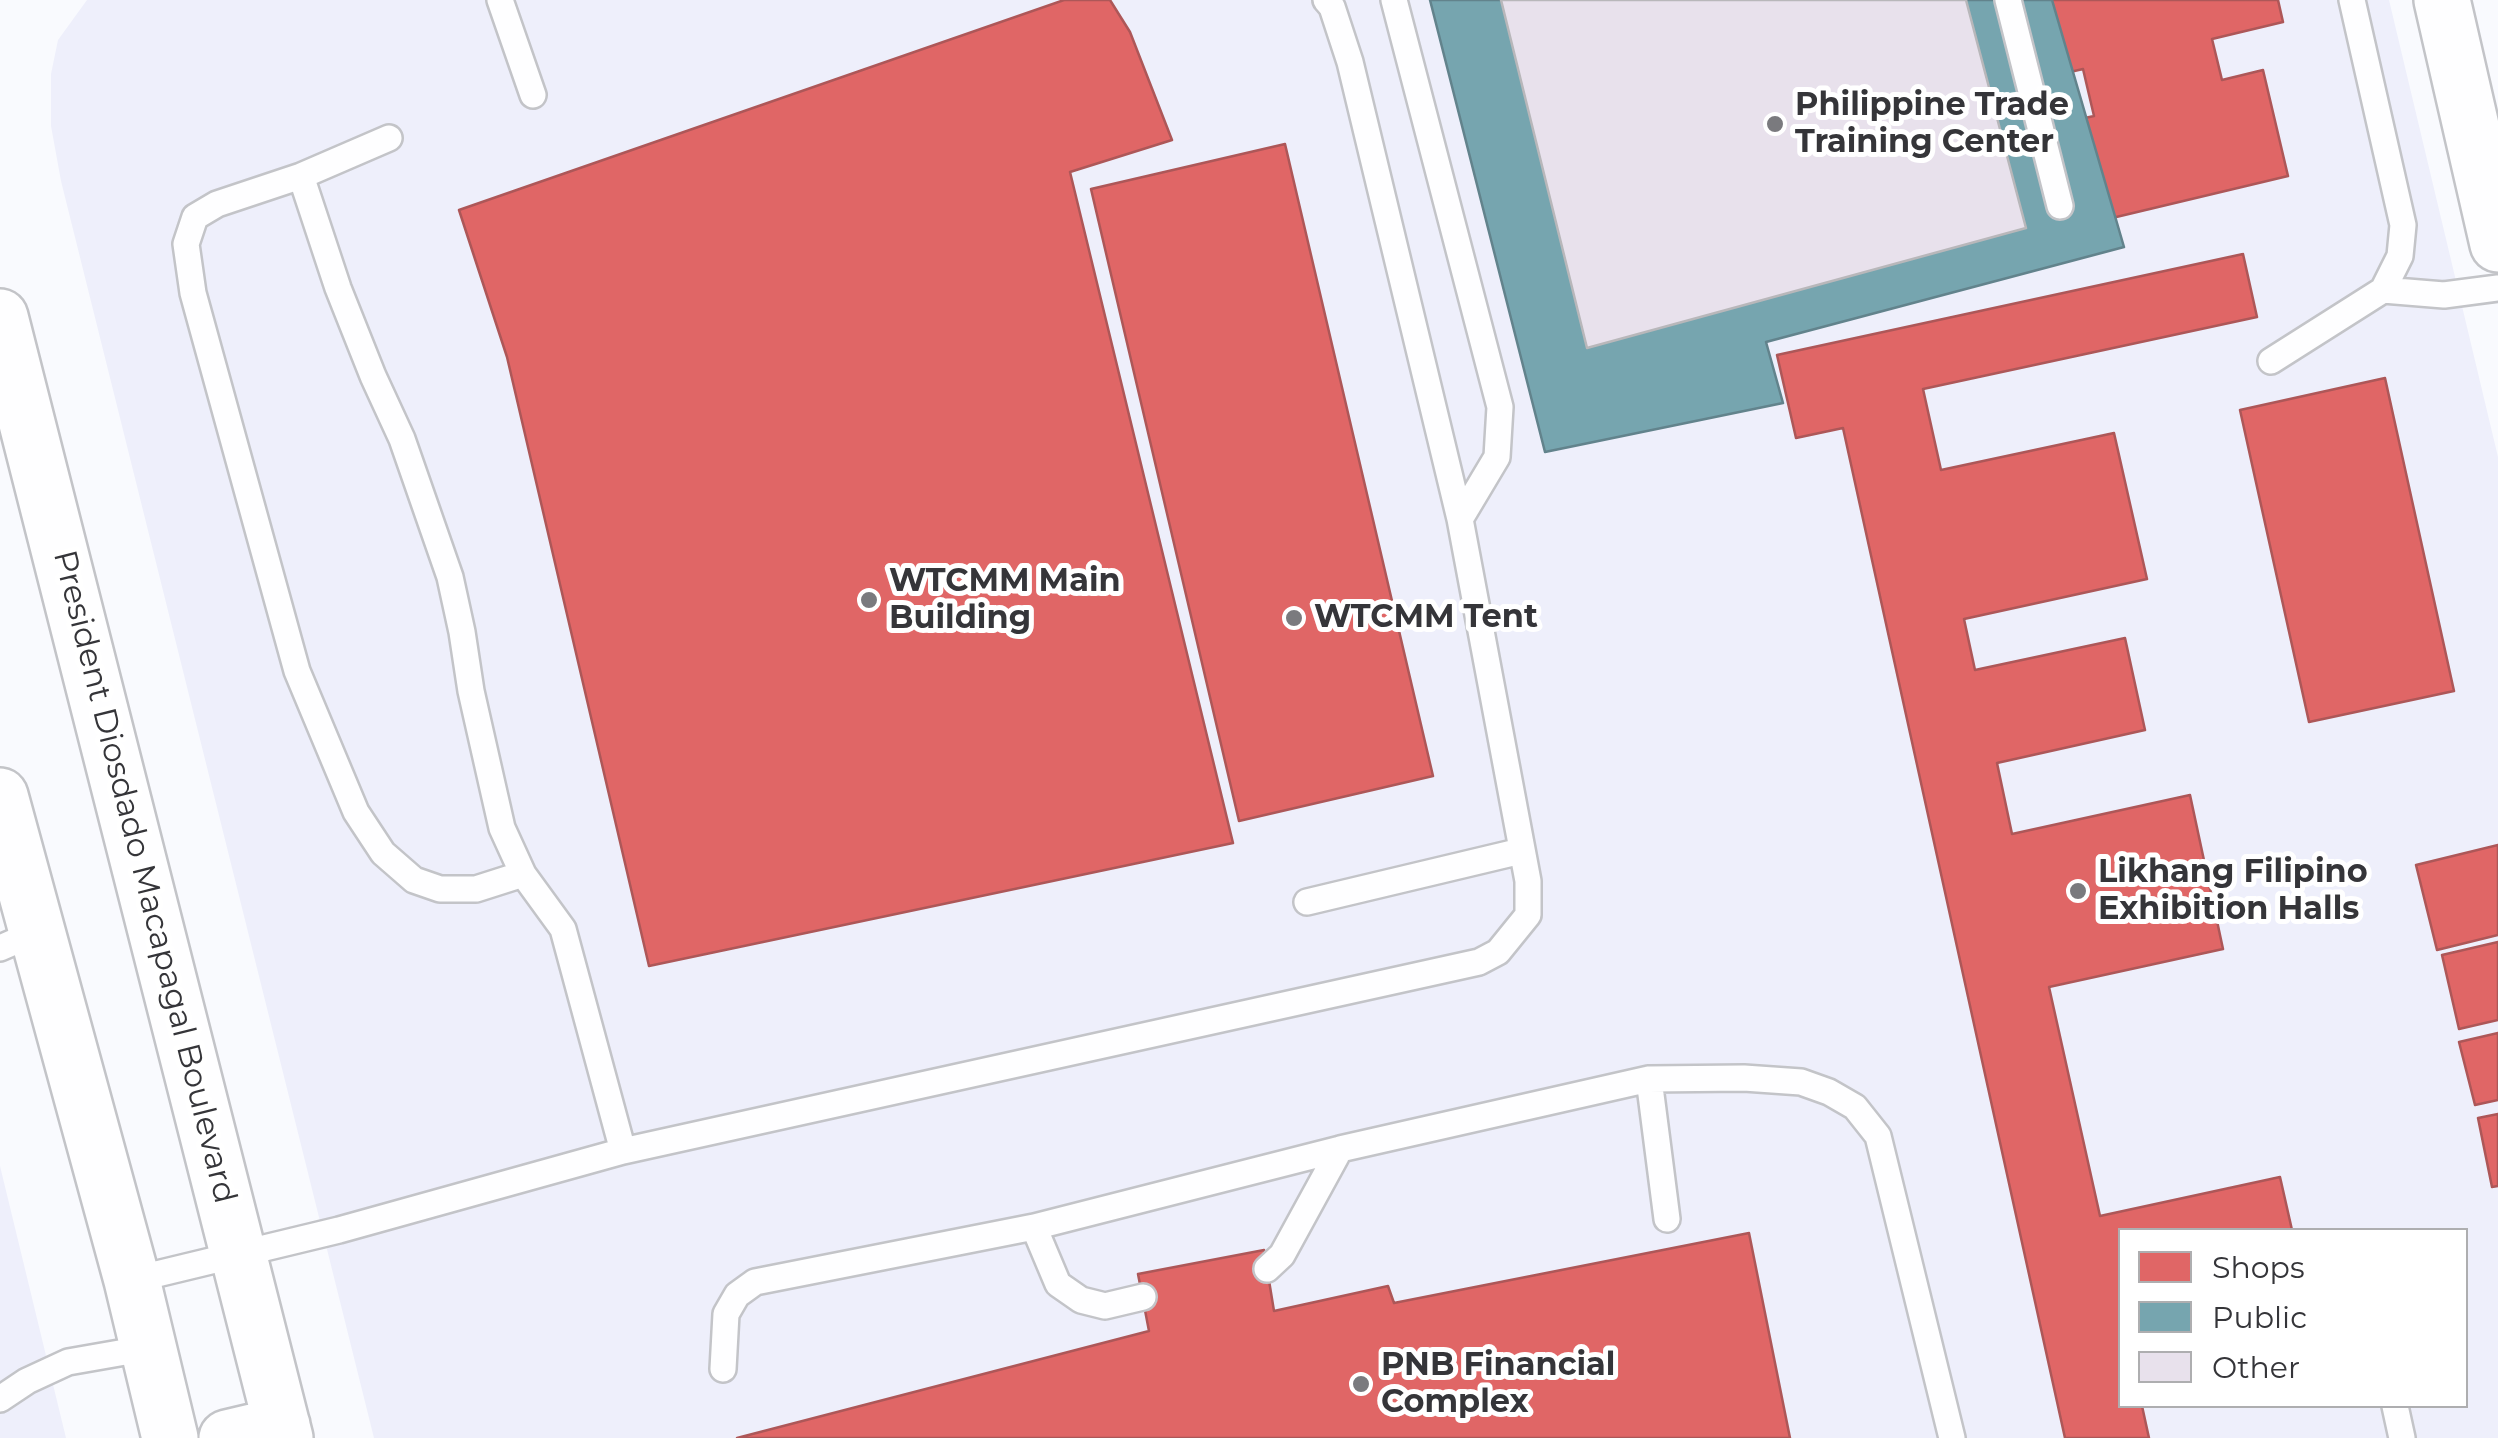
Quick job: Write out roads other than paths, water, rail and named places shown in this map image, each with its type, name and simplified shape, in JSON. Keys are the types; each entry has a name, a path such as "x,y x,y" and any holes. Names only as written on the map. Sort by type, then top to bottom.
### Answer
{"main road":[{"path":"2442,0 2498,244"},
{"name":"President Diosdado Macapagal Boulevard","path":"0,317 284,1432"},
{"path":"0,796 18,940 132,1280 170,1438"},
{"path":"228,1438 284,1432"}],"lane":[{"path":"500,0 533,95"},
{"path":"132,1280 339,1230 624,1151 1479,962 1498,952 1528,914 1528,881 1460,519 1350,62 1332,6 1326,0"},
{"path":"1394,0 1500,407 1497,456 1460,519"},
{"path":"2008,0 2060,206"},
{"path":"2271,360 2383,290 2400,256 2403,226 2352,0"},
{"path":"389,138 301,176 217,204 195,217 186,244 193,292 297,671 356,812 383,853 414,880 440,889 476,889 523,874"},
{"path":"301,176 338,288 402,438 450,577 502,828 523,874 563,929 624,1151"},
{"path":"2383,290 2444,295 2498,288"},
{"path":"1307,902 1521,851"},
{"path":"1649,1078 1667,1220"},
{"path":"723,1369 726,1314 738,1295 755,1282 1034,1227 1340,1149 1649,1078 1744,1078 1801,1082 1830,1092 1855,1107 1878,1136 1952,1438"},
{"path":"1267,1268 1282,1255 1340,1149"},
{"path":"1034,1227 1058,1284 1081,1300 1106,1306 1143,1298"},
{"path":"0,1398 68,1362 148,1348"},
{"path":"2395,1408 2402,1438"}],"place":[{"name":"Philippine Trade Training Center","path":"1775,124"},
{"name":"WTCMM Main Building","path":"869,600"},
{"name":"WTCMM Tent","path":"1294,618"},
{"name":"Likhang Filipino Exhibition Halls","path":"2078,891"},
{"name":"PNB Financial Complex","path":"1361,1384"}]}
